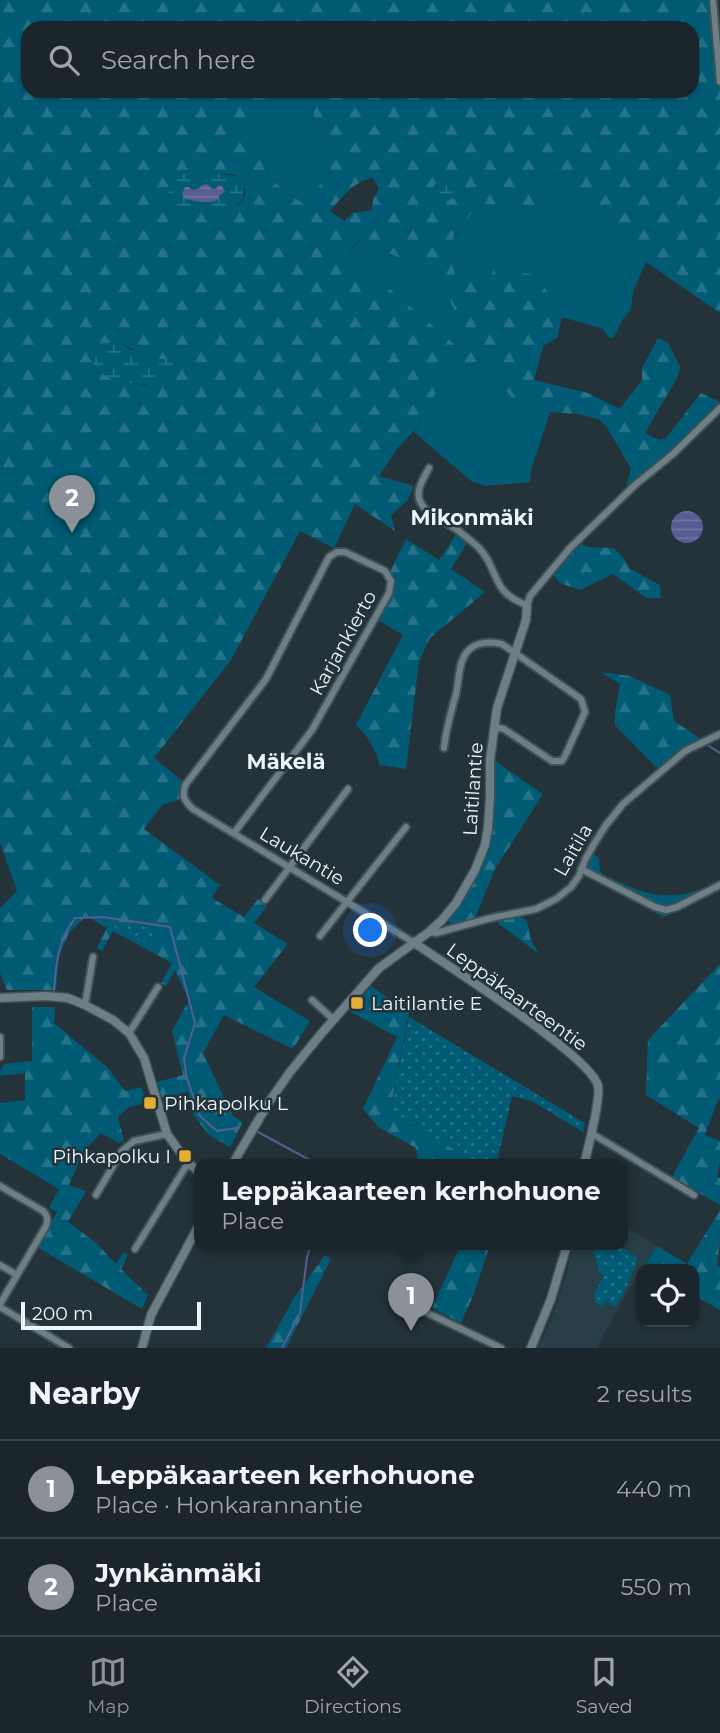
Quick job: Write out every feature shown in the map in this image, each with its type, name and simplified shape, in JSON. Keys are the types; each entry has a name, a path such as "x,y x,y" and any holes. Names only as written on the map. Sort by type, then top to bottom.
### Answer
{"street":[{"path":"713,0 720,82"},
{"name":"Laitilantie","path":"236,1159 290,1072 379,968 442,920 456,903 475,870 485,845 488,828 490,760 497,708 526,620 530,596 570,548 720,408"},
{"path":"429,468 418,491 420,502 426,510 460,531 476,545 485,555 502,590 516,601 527,605"},
{"name":"Karjankierto","path":"183,791 186,783 266,679 329,557 337,552 345,552 385,570 391,580 389,593 312,730 234,833"},
{"path":"444,748 447,723 463,659 467,652 482,643 502,644 581,699 584,705 585,712 562,761 552,761 504,729 494,727"},
{"name":"Laitila","path":"429,932 436,933 536,909 556,899 571,887 579,876 594,844 624,804 685,751 720,734"},
{"path":"265,900 348,789"},
{"name":"Laukantie","path":"183,791 183,798 193,809 413,942"},
{"path":"320,936 406,827"},
{"path":"582,869 655,907 666,910 720,885"},
{"name":"Leppäkaarteentie","path":"413,942 502,1002 582,1063 594,1076 599,1091 585,1159"},
{"path":"85,1005 93,957"},
{"path":"129,1033 158,987"},
{"path":"0,998 68,998 113,1020 129,1033 144,1058 167,1134 194,1168"},
{"path":"312,1000 334,1020"},
{"path":"0,1037 0,1057"},
{"path":"591,1133 694,1195"},
{"path":"96,1195 122,1151 134,1141 167,1134"},
{"path":"135,1249 188,1163"},
{"path":"0,1185 43,1210 48,1219 0,1306 68,1348"},
{"path":"142,1348 151,1315 194,1234"},
{"path":"531,1348 551,1299 565,1250"},
{"path":"0,1265 17,1275"},
{"path":"398,1298 501,1348"}],"shaded area":[{"path":"205,184 212,189 222,186 225,192 218,200 209,202 184,198 182,194 185,187 192,190"},
{"path":"687,511 699,515 703,527 699,539 687,543 675,539 671,527 675,515"},
{"path":"628,1228 657,1246 644,1264 636,1264 636,1278 596,1348 537,1348 549,1325 567,1273 571,1250 628,1250"}],"green space":[{"path":"0,0 713,0 716,25 720,21 720,313 646,262 614,220 571,194 564,172 533,181 540,199 536,207 480,204 454,234 452,264 458,284 469,278 497,292 491,278 494,266 538,276 562,317 557,338 543,346 534,380 588,393 620,409 642,380 642,368 658,338 668,343 680,367 677,378 645,433 659,440 666,438 701,393 720,402 720,408 624,496 631,468 606,426 598,419 550,412 511,397 484,361 449,370 414,431 397,449 379,476 414,486 407,501 391,515 395,531 355,504 334,548 300,531 231,660 154,758 186,784 183,798 162,805 144,829 220,885 212,898 244,917 258,899 267,906 254,923 288,944 254,987 310,1021 293,1049 224,1015 203,1053 233,1116 243,1122 230,1147 209,1135 194,1116 188,1092 162,1098 157,1082 183,1075 172,1031 189,1000 175,970 166,986 161,983 172,963 113,931 102,951 97,948 107,928 86,916 69,933 59,957 56,990 7,990 0,973 0,908 17,891 0,842","holes":["21,21 699,21 699,98 309,98 331,173 302,203 270,179 253,131 274,98 21,98","203,171 235,175 245,183 243,200 230,209 211,212 176,205 168,195 168,185","373,178 379,189 373,200 372,210 353,213 344,221 330,211 349,190 360,182","359,240 436,274 475,349 465,356 389,288 343,261","123,344 150,358 157,358 147,386 127,384 103,374"]},
{"path":"274,98 309,98 331,173 302,203 270,179 253,131"},
{"path":"197,170 240,177 245,183 243,199 233,208 220,212 196,210 175,204 169,197 168,185 181,175"},
{"path":"565,172 571,194 614,220 646,262 633,292 631,309 614,337 609,338 603,329 562,317 538,276 498,293 469,279 458,284 452,264 454,234 480,204 536,207 540,199 533,181"},
{"path":"451,179 466,184 453,198 435,202 432,194 434,185"},
{"path":"360,240 436,274 476,349 466,356 343,261"},
{"path":"103,343 123,344 150,358 173,360 180,373 170,380 155,384 127,384 114,380 98,370 87,354"},
{"path":"484,361 511,397 550,412 531,470 530,482 486,486 471,481 414,432 448,370"},
{"path":"456,535 467,543 451,569 485,592 430,638 419,661 406,769 380,765 365,734 356,725 403,635 375,618 389,593 389,574 406,539 439,560"},
{"path":"582,544 587,547 614,548 629,568 660,585 661,598 646,598 613,574 580,590 560,583 553,575 574,548"},
{"path":"601,672 630,676 670,695 674,721 706,742 685,751 661,772 615,725 620,684"},
{"path":"495,761 543,794 495,869 475,918 450,925 448,919 470,887 489,838 494,801"},
{"path":"594,844 593,853 599,858 600,871 632,888 647,893 677,895 700,889 720,879 720,891 663,917 586,876 579,876"},
{"path":"516,914 527,921 531,940 539,954 491,918"},
{"path":"116,922 163,930 153,946 114,927"},
{"path":"719,965 720,1099 705,1135 720,1141 717,1176 720,1178 720,1205 672,1177 699,1128 646,1095 648,1040"},
{"path":"371,986 409,1013 390,1111 470,1159 418,1159 416,1148 378,1127 363,1109 397,1037 349,1011"},
{"path":"32,1007 55,1007 54,1023 108,1068 125,1091 142,1087 146,1103 129,1107 118,1117 124,1141 119,1143 101,1133 83,1152 69,1185 86,1191 68,1222 95,1242 116,1264 124,1252 128,1255 121,1269 148,1295 142,1309 37,1247 57,1212 49,1208 59,1189 0,1154 0,1103 25,1100 25,1073 0,1076 0,1071 4,1064 32,1061"},
{"path":"409,1017 585,1123 583,1132 532,1101 512,1096 497,1159 470,1159 390,1111"},
{"path":"720,1210 717,1265 720,1267 720,1310 699,1298 699,1264 687,1264"},
{"path":"657,1246 687,1264 645,1264"},
{"path":"459,1250 488,1250 461,1323 432,1308"},
{"path":"593,1250 626,1250 638,1258 625,1291 615,1307 607,1302 601,1306 595,1302 594,1294 604,1276 600,1273"},
{"path":"325,1255 331,1259 286,1348 266,1348 294,1298"}],"waterway":[{"path":"709,746 720,753"},
{"path":"54,990 59,953 75,918 103,917 170,927 195,1023 184,1058 187,1079 200,1116 217,1131 238,1128"},
{"path":"258,1132 308,1159"},
{"path":"282,1348 300,1313 309,1250"}],"place":[{"name":"Jynkänmäki","path":"72,533"},
{"name":"Laitilantie E","path":"357,1003"},
{"name":"Pihkapolku L","path":"150,1103"},
{"name":"Pihkapolku I","path":"185,1156"},
{"name":"Leppäkaarteen kerhohuone","path":"411,1331"}],"district":[{"name":"Mikonmäki","path":"472,517"},
{"name":"Mäkelä","path":"286,761"}]}
